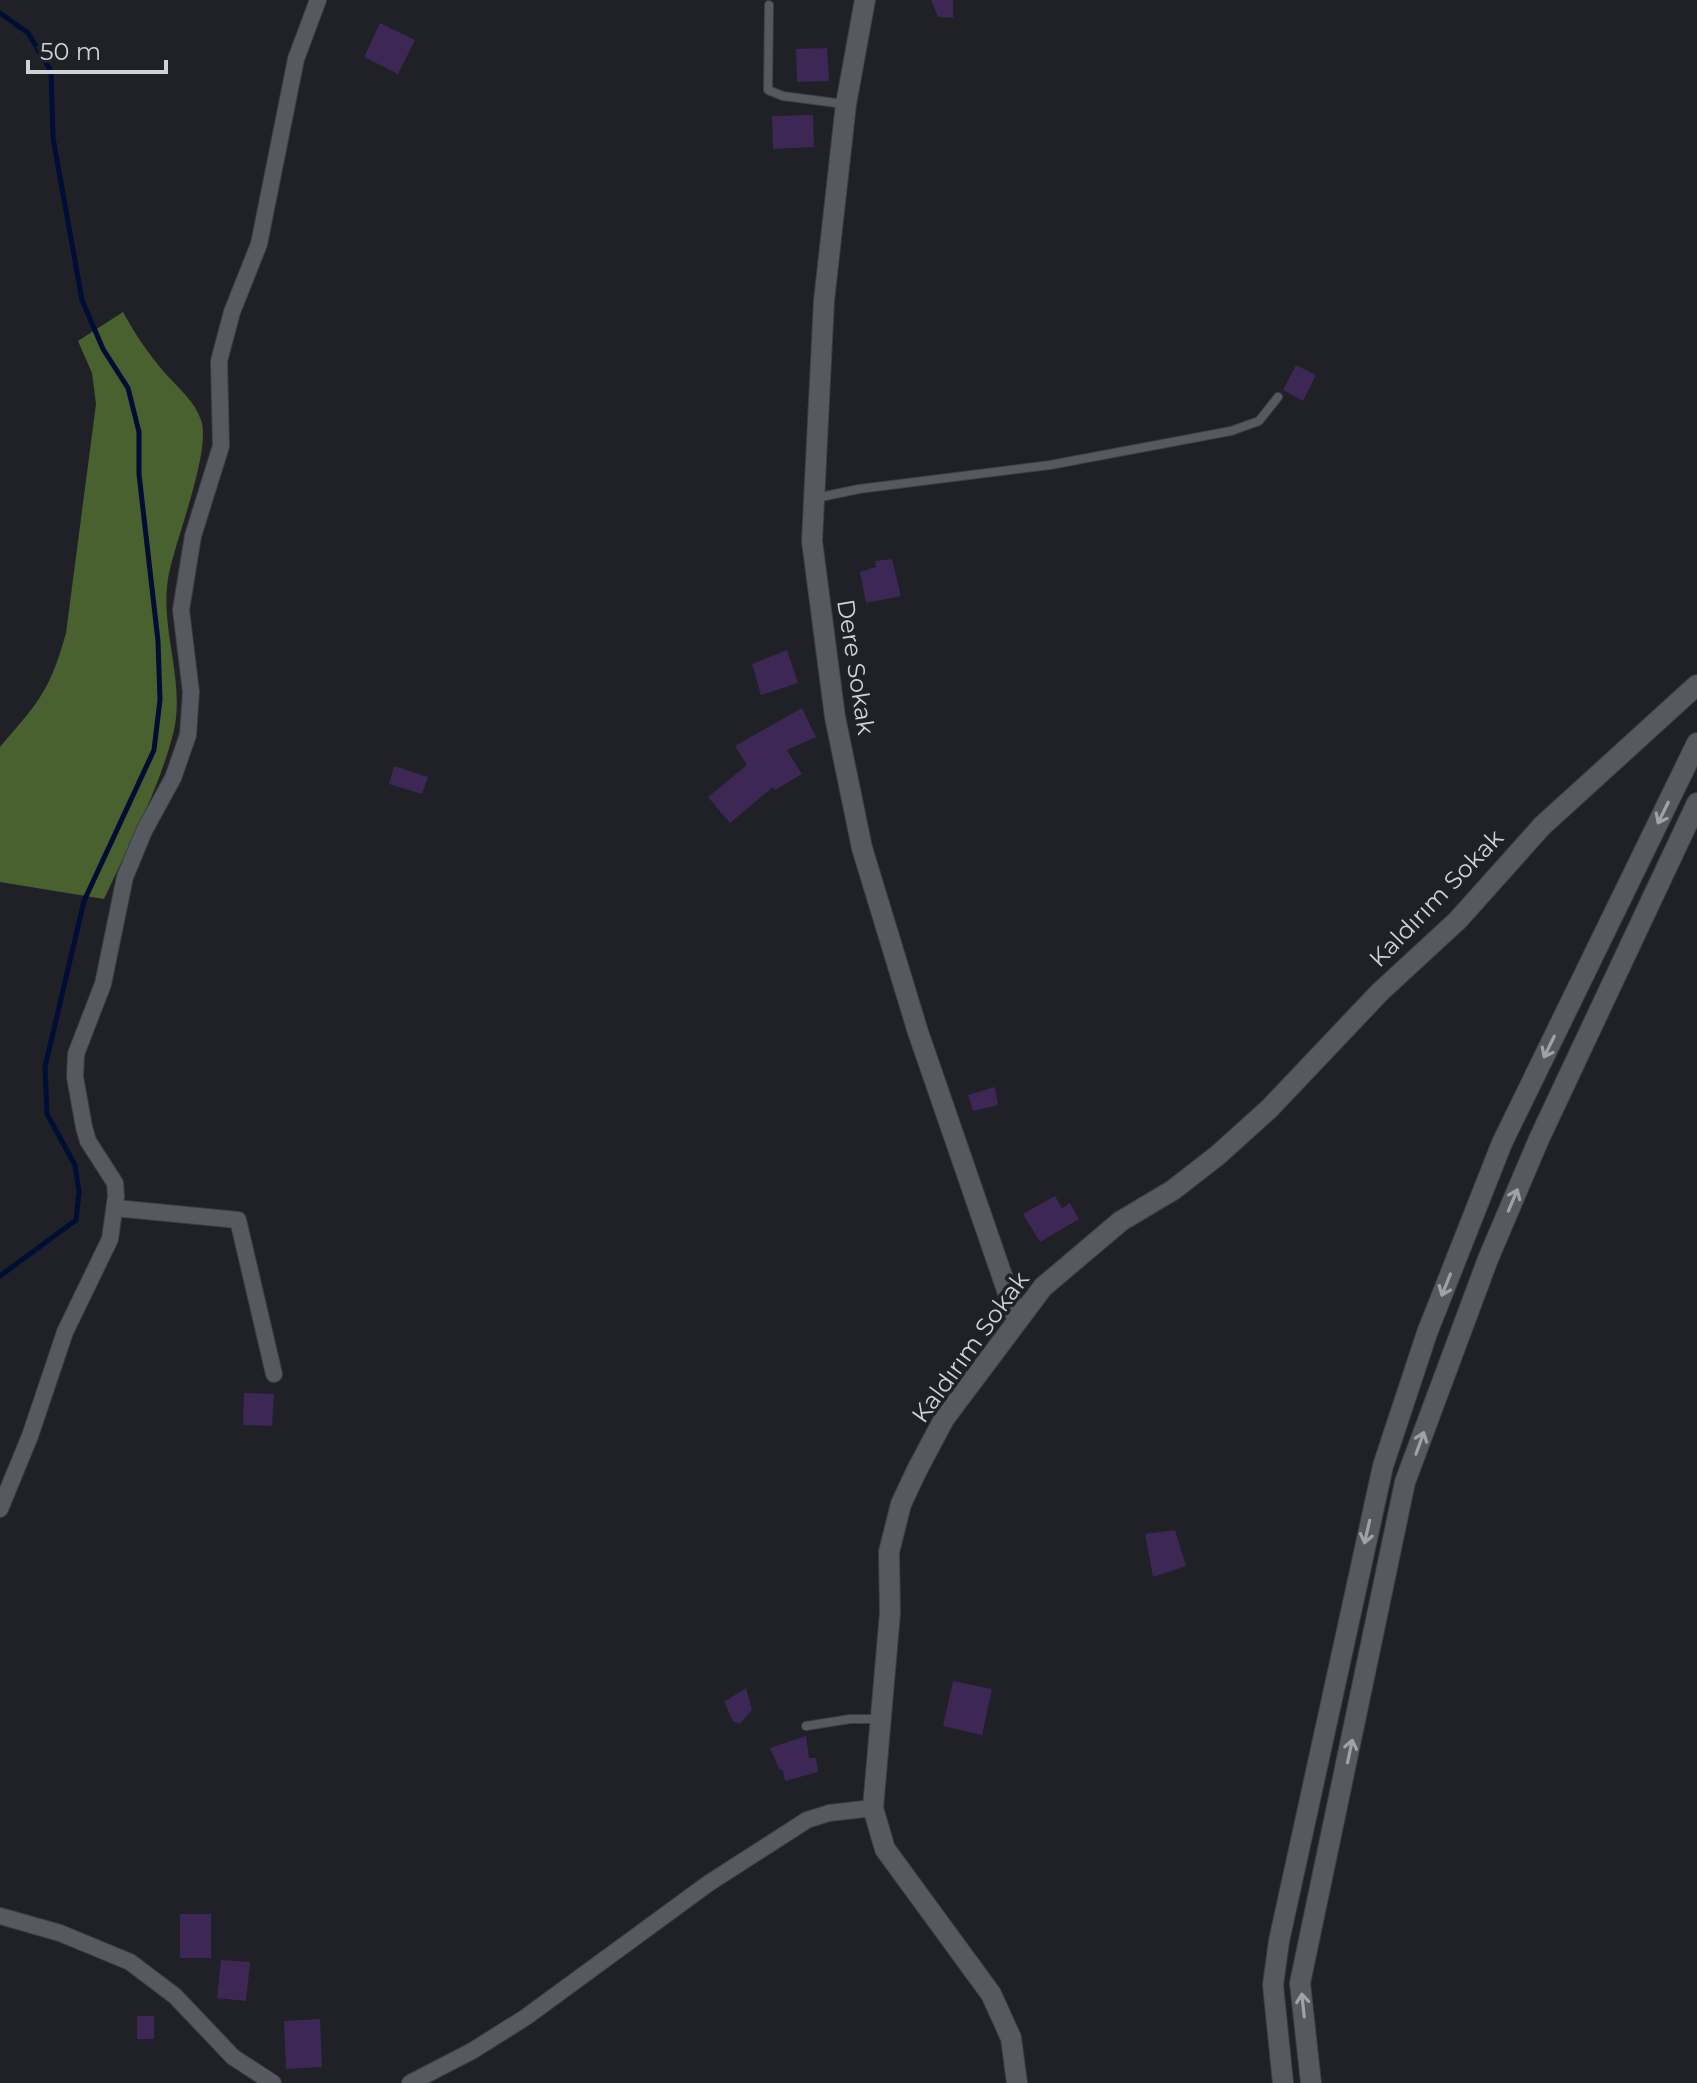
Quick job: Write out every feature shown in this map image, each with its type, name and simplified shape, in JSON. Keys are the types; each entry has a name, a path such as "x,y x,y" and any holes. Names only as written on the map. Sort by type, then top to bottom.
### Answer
{"street":[{"path":"0,1509 30,1436 65,1332 102,1261 115,1208 115,1183 88,1141 84,1127 75,1077 76,1054 103,984 130,865 173,778 188,735 191,692 181,610 193,536 221,446 219,361 232,312 259,244 296,59 318,0"},
{"name":"Dere Sokak","path":"865,0 846,104 824,301 812,541 829,677 862,848 918,1032 1017,1319"},
{"name":"Kaldırım Sokak","path":"1017,2083 1011,2038 991,1994 885,1849 873,1808 878,1719 890,1613 889,1552 901,1504 944,1419 1043,1287 1121,1221 1173,1190 1269,1109 1380,992 1458,920 1542,826 1697,685"},
{"path":"1283,2083 1273,1985 1279,1941 1383,1466 1427,1333 1502,1143 1697,743"},
{"path":"1311,2083 1300,1983 1405,1482 1488,1259 1539,1139 1697,803"},
{"path":"115,1208 238,1220 274,1374"},
{"path":"410,2083 472,2051 526,2017 709,1883 796,1827 829,1813 873,1808"},
{"path":"0,1916 60,1933 130,1962 175,1996 233,2057 273,2083"}],"lane":[{"path":"769,5 768,90 783,96 846,104"},
{"path":"812,499 859,489 1050,465 1125,448 1221,433 1259,421 1278,397"},
{"path":"806,1726 850,1719 878,1719"}],"green space":[{"path":"123,312 153,358 194,406 203,434 197,474 168,579 166,598 177,692 174,730 152,795 104,899 0,882 0,747 48,683 66,633 96,404 92,373 78,341"}],"building":[{"path":"931,0 953,0 953,18 938,17"},
{"path":"380,23 415,40 398,74 364,57"},
{"path":"827,48 829,81 797,82 796,49"},
{"path":"813,115 814,147 773,149 772,116"},
{"path":"1296,365 1316,375 1303,401 1283,390"},
{"path":"892,559 901,596 866,603 860,572 876,567 875,561"},
{"path":"787,650 798,683 761,695 752,664"},
{"path":"802,708 816,737 787,750 802,774 775,790 773,787 730,823 708,797 747,765 735,746"},
{"path":"394,766 428,777 422,794 389,784"},
{"path":"995,1087 998,1105 973,1111 968,1095"},
{"path":"1055,1196 1062,1208 1070,1203 1079,1219 1040,1242 1023,1214"},
{"path":"244,1393 274,1394 272,1426 243,1425"},
{"path":"1175,1530 1186,1566 1153,1577 1145,1534"},
{"path":"953,1681 992,1689 982,1735 943,1726"},
{"path":"746,1688 752,1710 740,1724 733,1721 724,1702"},
{"path":"806,1736 809,1758 816,1758 818,1772 785,1781 783,1770 779,1769 770,1748"},
{"path":"180,1914 211,1914 211,1958 180,1958"},
{"path":"221,1960 250,1962 246,2001 217,1998"},
{"path":"137,2016 154,2016 154,2039 137,2039"},
{"path":"320,2019 322,2067 286,2069 284,2021"}],"waterway":[{"path":"0,13 28,33 51,71 53,138 82,300 103,349 128,388 139,432 139,474 158,641 160,700 154,750 84,901 45,1067 47,1114 75,1165 79,1192 76,1220 0,1276"}]}
